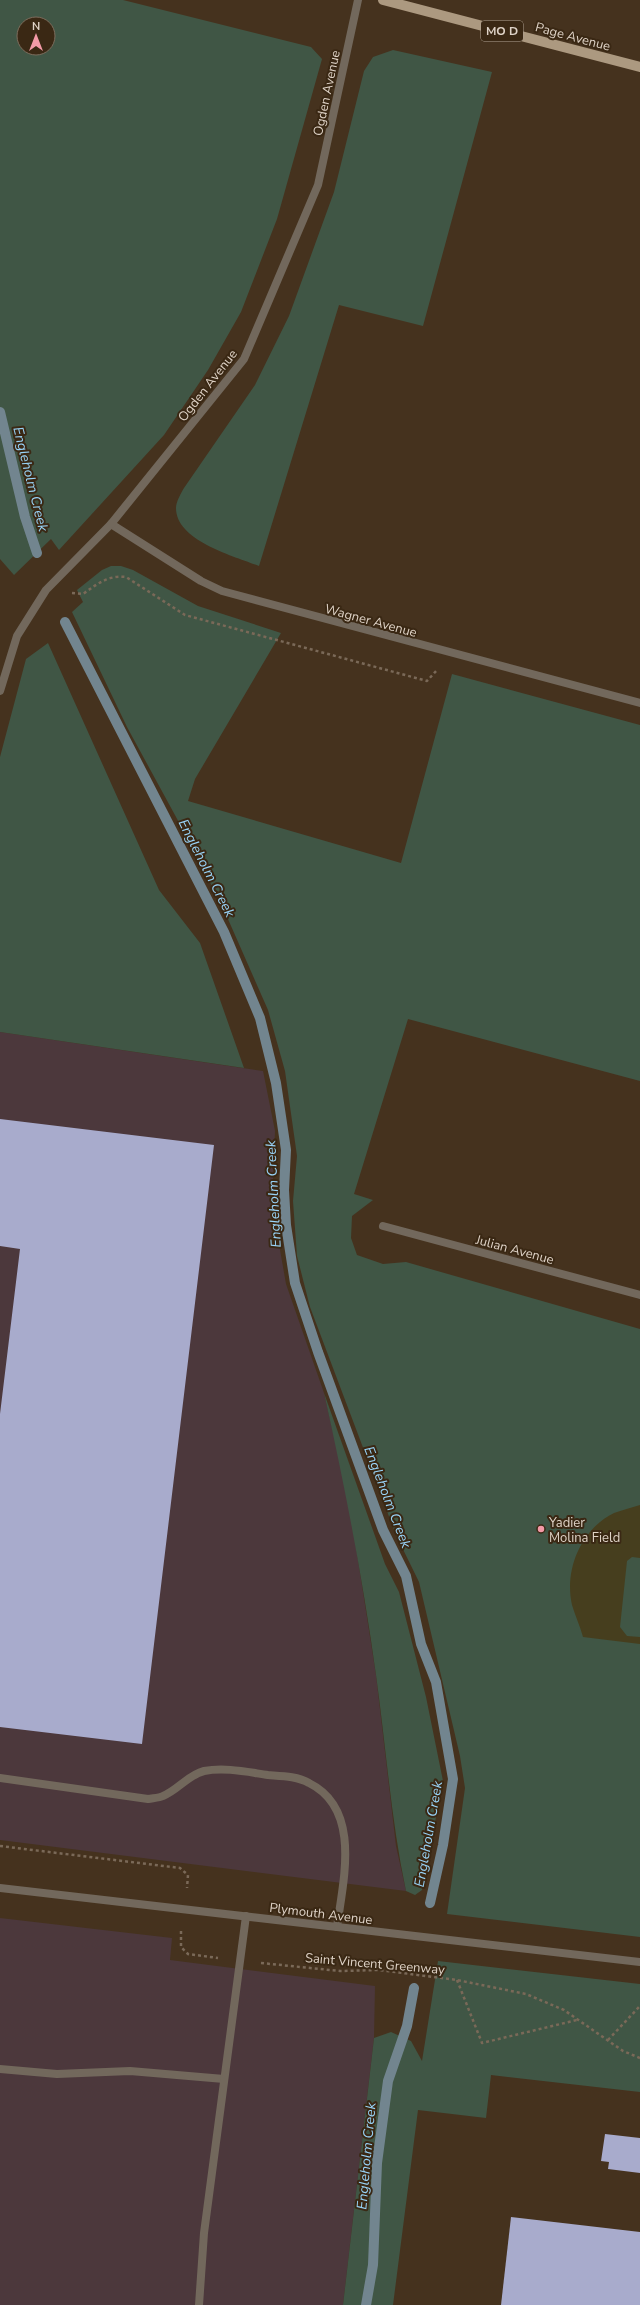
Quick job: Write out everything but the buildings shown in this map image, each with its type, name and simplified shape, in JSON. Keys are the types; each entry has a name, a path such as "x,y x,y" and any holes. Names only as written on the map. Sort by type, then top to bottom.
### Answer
{"main road":[{"name":"Page Avenue","path":"383,0 640,67"}],"street":[{"name":"Ogden Avenue","path":"0,691 17,636 46,590 111,524 244,359 318,185 358,0"},
{"name":"Wagner Avenue","path":"111,524 201,581 222,591 451,654 640,703"},
{"name":"Julian Avenue","path":"383,1226 640,1295"},
{"path":"0,1778 148,1799 163,1796 202,1772 218,1769 290,1777 309,1782 326,1794 336,1809 346,1844 344,1875 336,1927"},
{"name":"Plymouth Avenue","path":"0,1888 640,1962"},
{"path":"199,2305 204,2233 246,1916"},
{"path":"0,2069 57,2074 130,2071 224,2079"}],"path":[{"path":"46,590 83,594 106,579 116,576 126,577 185,614 427,681 451,654"},
{"path":"0,1846 180,1868 188,1874 187,1885"},
{"path":"182,1930 181,1947 188,1954 222,1958"},
{"name":"Saint Vincent Greenway","path":"257,1962 340,1971 379,1970 457,1980 532,1996 552,2004 623,2051 640,2058"},
{"path":"457,1980 482,2043 543,2030 577,2020"},
{"path":"608,2040 640,2006"}],"shaded area":[{"path":"0,1032 263,1071 275,1131 272,1204 286,1284 324,1393 348,1496 376,1675 396,1846 406,1891 0,1840"},
{"path":"0,1918 172,1938 170,1960 375,1986 374,2038 343,2305 0,2305"}],"green space":[{"path":"0,0 123,0 311,47 322,59 277,219 241,312 208,370 164,435 59,550 51,539 14,575 0,559"},
{"path":"393,50 492,72 423,326 339,305 259,566 208,546 185,530 179,520 176,508 177,503 184,488 255,385 289,316 334,192 364,71 373,57"},
{"path":"111,566 121,566 133,570 198,606 281,633 195,779 188,801 401,863 452,674 640,725 640,1081 408,1019 354,1194 373,1200 352,1216 351,1238 357,1255 383,1264 406,1262 640,1329 640,1937 447,1914 465,1788 460,1756 419,1582 396,1535 310,1307 297,1256 293,1201 297,1156 285,1071 268,1010 224,910 188,839 127,727 72,612 83,602 77,590 102,570"},
{"path":"48,643 159,890 200,943 244,1068 0,1032 0,757 26,659"},
{"path":"324,1393 385,1564 399,1592 426,1697 443,1781 422,1890 415,1895 406,1891 401,1864 365,1604 346,1498"},
{"path":"438,1961 640,1984 640,2092 491,2075 486,2118 418,2110 393,2305 343,2305 374,2038 391,2032 411,2041 422,2061"}],"sand":[{"path":"640,1505 640,1558 632,1557 627,1561 620,1627 627,1636 640,1637 640,1644 583,1637 572,1605 570,1592 573,1565 578,1552 592,1529 602,1520 614,1513"}],"waterway":[{"name":"Engleholm Creek","path":"0,412 25,517 37,553"},
{"name":"Engleholm Creek","path":"65,622 224,932 260,1018 276,1083 286,1150 284,1190 286,1225 295,1283 318,1352 383,1530 406,1576 421,1644 436,1682 453,1779 443,1845 430,1903"},
{"name":"Engleholm Creek","path":"366,2305 373,2265 377,2163 388,2081 407,2026 414,1988"}],"place":[{"name":"Yadier Molina Field","path":"541,1529"}]}
